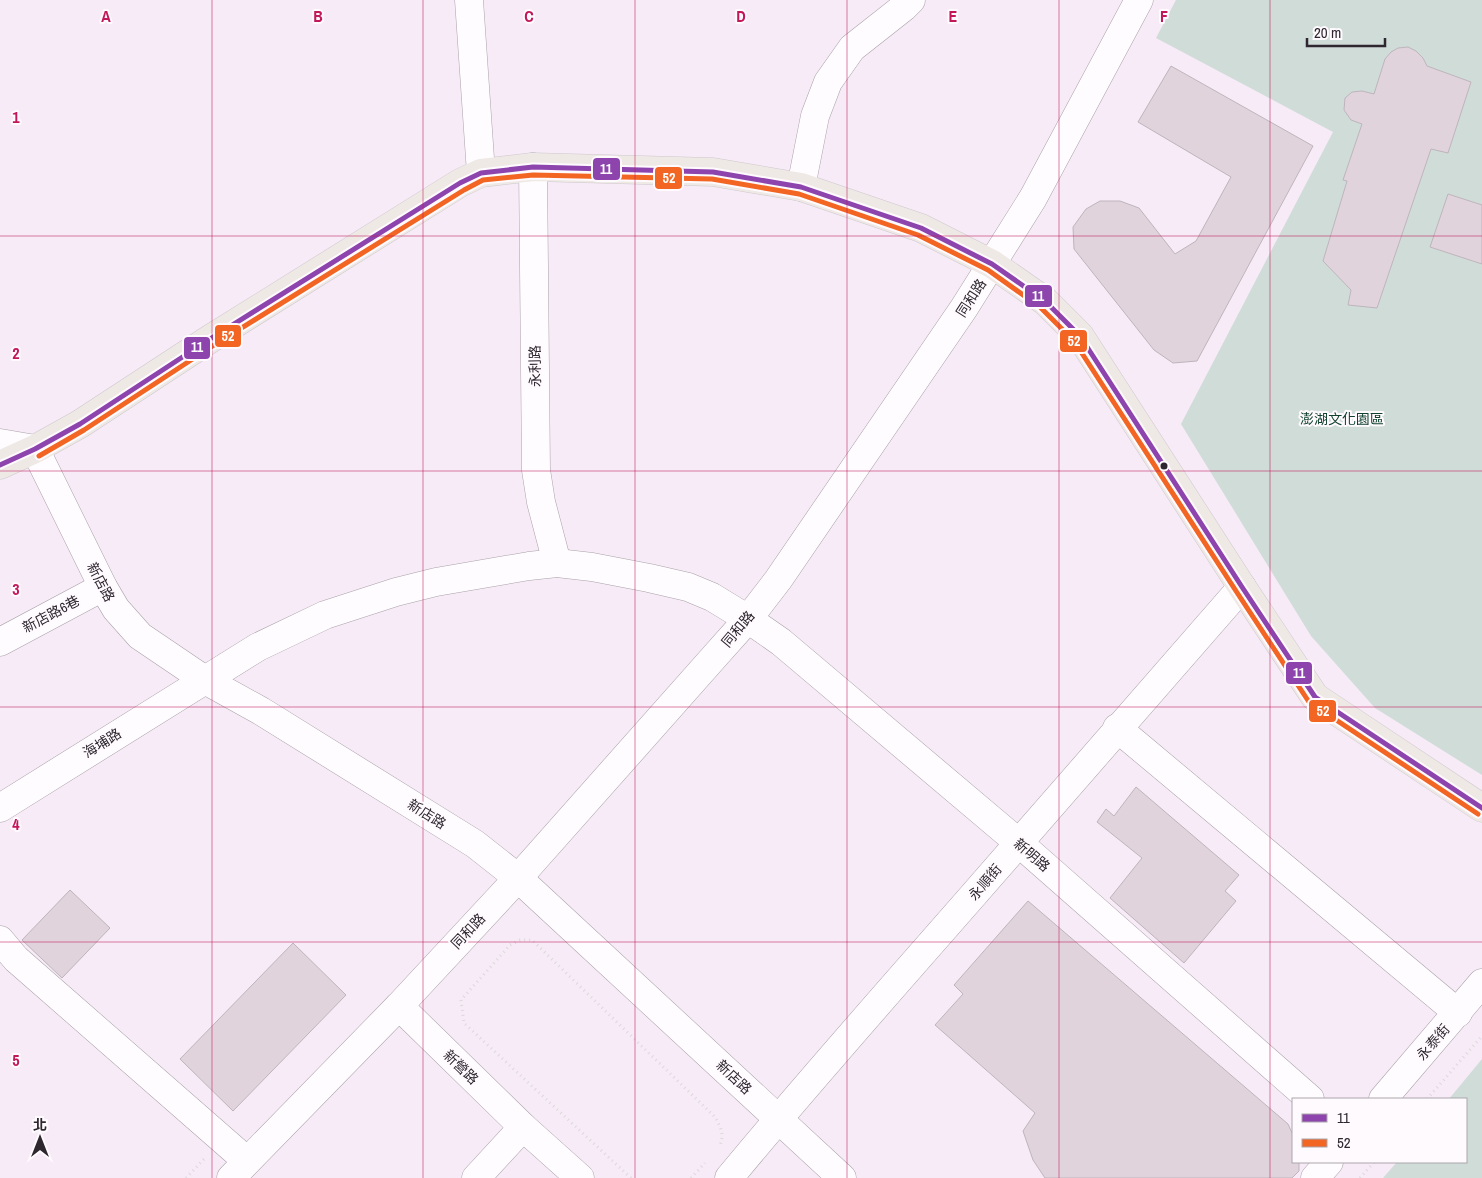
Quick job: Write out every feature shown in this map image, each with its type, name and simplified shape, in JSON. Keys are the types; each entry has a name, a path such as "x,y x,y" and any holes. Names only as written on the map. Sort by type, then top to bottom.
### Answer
{"main road":[{"path":"0,465 35,449 80,424 210,339 460,183 481,173 533,167 713,172 801,186 921,228 992,264 1045,301 1080,336 1242,588 1315,697 1482,808"}],"street":[{"path":"469,0 481,173"},
{"path":"801,186 814,116 828,82 852,48 911,0"},
{"name":"同和路","path":"239,1170 399,1006 518,878 748,619 778,580 992,264 1033,198 1139,0"},
{"name":"永利路","path":"533,167 536,470 541,502 557,563"},
{"path":"0,443 35,449"},
{"name":"新店路","path":"35,449 103,587 116,609 140,636 205,680 261,711 475,844 518,878 842,1178"},
{"name":"新明路","path":"557,563 592,566 688,588 712,597 781,642 1019,843 1309,1098"},
{"name":"海埔路","path":"0,808 258,647 325,615 396,592 436,582 557,563"},
{"name":"新店路6巷","path":"0,642 103,587"},
{"name":"永順街","path":"729,1178 778,1118 1117,728 1242,588"},
{"path":"1117,728 1458,1013"},
{"path":"0,940 16,959 239,1170"},
{"name":"永泰街","path":"1384,1098 1482,983"},
{"name":"新營路","path":"399,1006 523,1127 580,1178"},
{"path":"476,1178 523,1127"},
{"path":"1315,1178 1328,1163"}],"path":[{"path":"631,1178 464,1023 461,1000 510,945 520,940 532,940 715,1117 722,1128 722,1141 717,1151"},
{"path":"1428,1098 1482,1036"},
{"path":"186,1178 206,1158"},
{"path":"691,1178 710,1158"},
{"path":"1360,1178 1373,1163"}],"green space":[{"name":"澎湖文化園區","path":"1176,0 1482,0 1482,775 1375,708 1311,636 1181,424 1333,132 1156,38"},
{"path":"1482,1059 1482,1178 1383,1178 1396,1163 1467,1163 1467,1098 1450,1098"}],"building":[{"path":"1408,47 1416,51 1423,58 1427,66 1471,82 1448,153 1431,149 1377,308 1348,305 1351,290 1323,261 1347,181 1343,180 1362,124 1351,120 1344,110 1345,98 1352,92 1362,91 1374,94 1385,59 1398,48"},
{"path":"1171,66 1313,146 1197,361 1173,363 1154,350 1074,249 1073,227 1086,209 1100,201 1120,201 1139,208 1175,254 1196,241 1231,177 1138,122"},
{"path":"1448,194 1482,205 1482,264 1430,247"},
{"path":"1136,787 1239,875 1225,891 1236,901 1184,963 1110,898 1142,858 1097,822 1106,809 1114,816"},
{"path":"70,890 110,928 62,978 22,940"},
{"path":"1028,901 1288,1124 1292,1133 1292,1163 1299,1163 1299,1171 1292,1178 1045,1178 1033,1160 1023,1131 1035,1113 935,1025 963,994 954,985"},
{"path":"293,943 346,995 233,1111 180,1059"}],"transit line":[{"name":"11","path":"0,465 35,449 80,424 210,339 460,183 481,173 533,167 713,172 801,187 921,228 992,264 1045,301 1080,336 1315,697 1482,808"},
{"name":"52","path":"39,456 84,430 214,345 483,180 533,175 712,179 799,194 918,235 988,270 1040,307 1074,341 1309,702 1478,814"}]}
